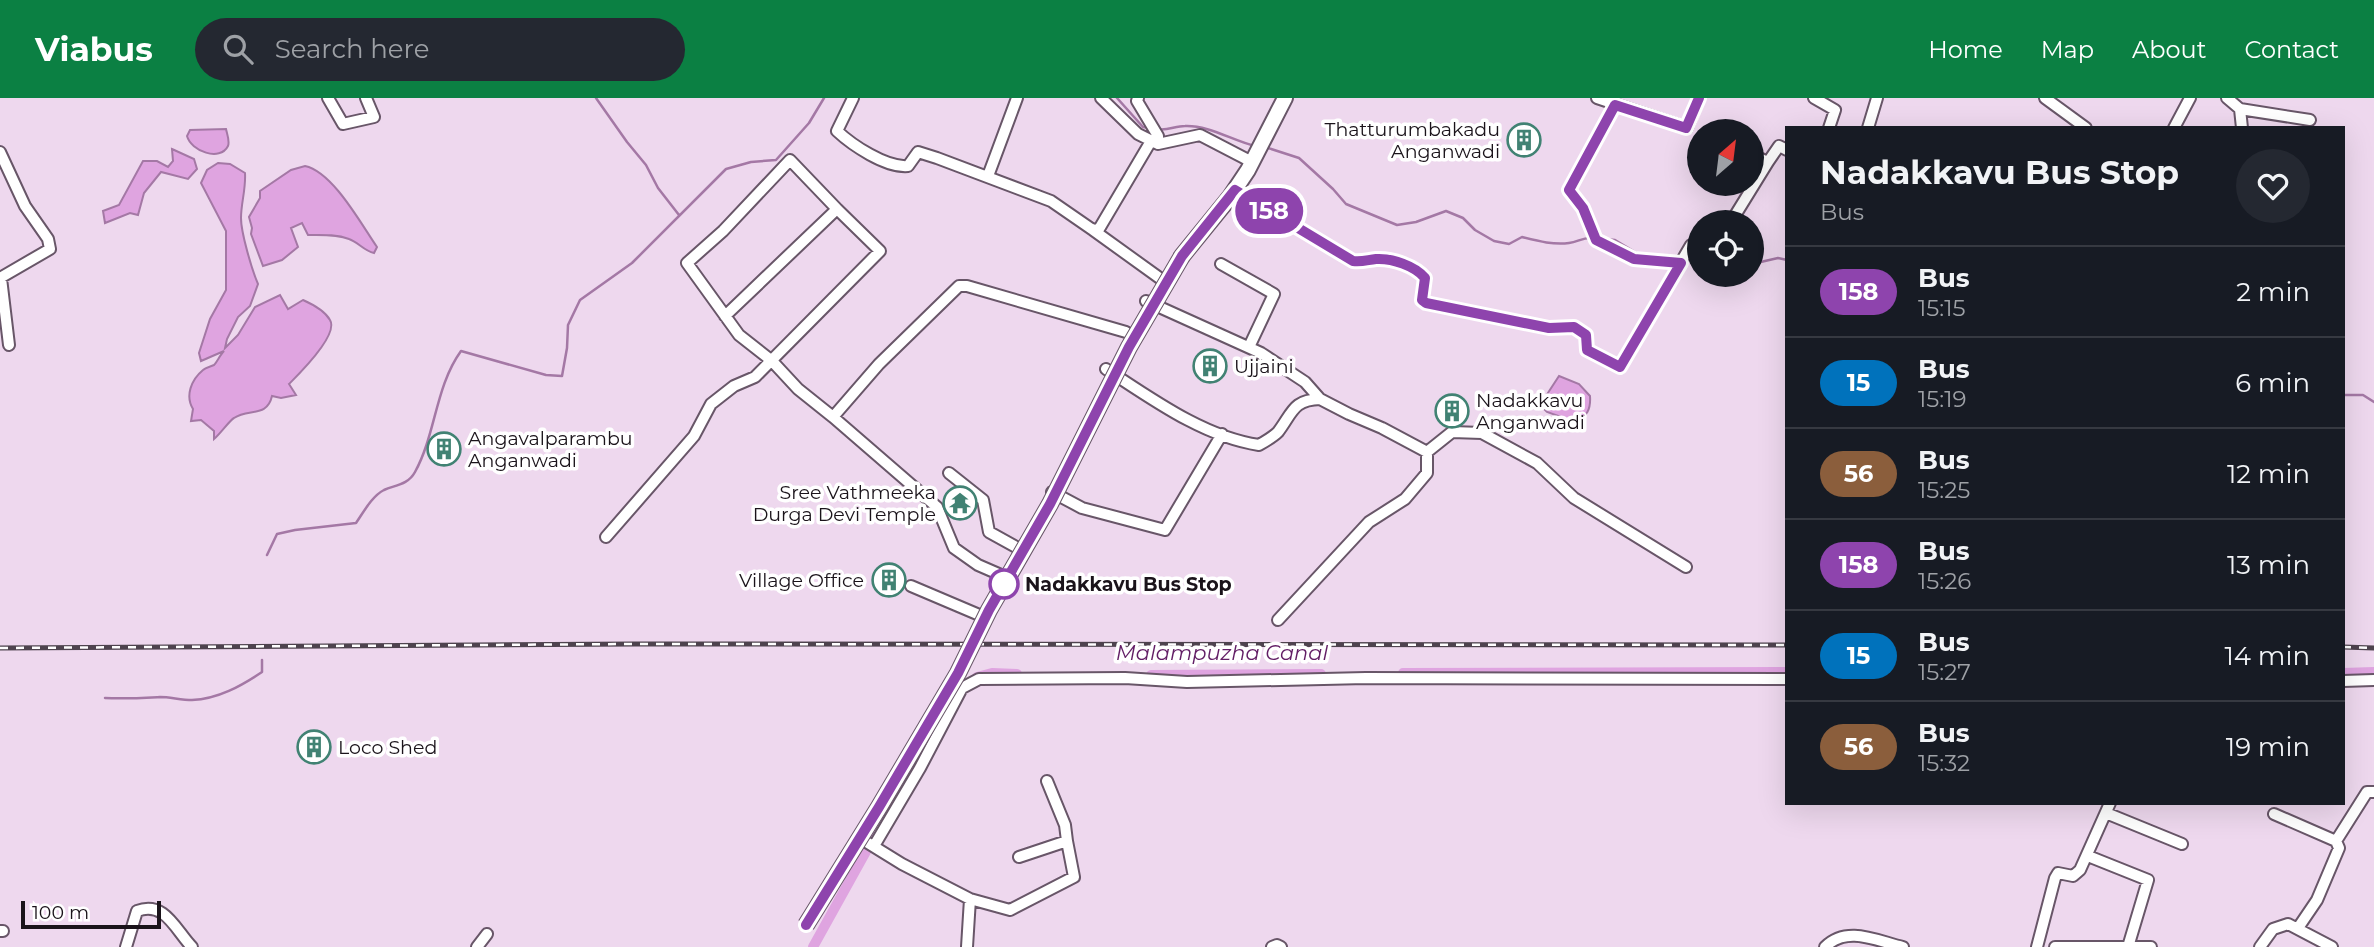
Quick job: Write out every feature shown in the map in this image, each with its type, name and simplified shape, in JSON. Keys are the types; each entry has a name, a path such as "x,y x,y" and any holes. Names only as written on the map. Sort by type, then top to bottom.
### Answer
{"main road":[{"path":"806,925 958,673 989,610 1050,504 1129,347 1182,256 1235,190 1285,98"}],"street":[{"path":"328,98 343,124 374,117 366,98"},
{"path":"853,98 837,131 852,145 899,167 908,166 918,152 1051,201 1161,279"},
{"path":"988,177 1017,98"},
{"path":"1101,98 1138,134 1156,140 1200,135 1257,152"},
{"path":"1138,98 1137,101 1150,122 1156,140"},
{"path":"1597,98 1686,128 1699,98"},
{"path":"1814,98 1835,110 1830,126"},
{"path":"1869,126 1877,98"},
{"path":"2045,98 2083,126"},
{"path":"2175,126 2190,98"},
{"path":"2227,98 2240,109 2310,120"},
{"path":"1615,105 1569,190 1583,208 1596,240 1634,259 1681,263"},
{"path":"2240,109 2242,126"},
{"path":"1093,230 1099,229 1156,140"},
{"path":"1738,210 1779,146 1785,149"},
{"path":"0,152 25,206 48,239 50,249 1,278 9,345"},
{"path":"606,537 694,436 710,404 734,386 755,377 772,361 880,251 790,160 723,231 688,263 739,335 772,361 798,389 937,507 954,548 978,565 1000,575"},
{"path":"1764,160 1768,162"},
{"path":"1235,190 1353,261 1383,259 1401,263 1417,271 1425,278 1422,300 1426,303 1549,328 1574,327 1586,335 1587,350 1620,367 1687,252"},
{"path":"725,316 837,209"},
{"path":"1221,264 1274,294 1249,347"},
{"path":"833,417 879,364 959,286 967,286 1126,332"},
{"path":"1146,301 1249,347 1305,382 1320,399 1427,452"},
{"path":"1106,369 1151,398 1241,443 1259,445 1276,434 1290,412 1305,400 1320,399"},
{"path":"1427,452 1452,432 1482,433 1536,463 1574,498 1686,567"},
{"path":"1052,492 1082,508 1165,530 1222,434"},
{"path":"1278,621 1369,522 1405,499 1427,473 1427,452"},
{"path":"949,473 983,500 989,532 1017,548"},
{"path":"911,586 977,614"},
{"path":"871,845 920,768 953,704 967,684 979,679 1125,678 1188,682 1366,678 1785,680"},
{"path":"2345,681 2374,680"},
{"path":"933,697 953,704"},
{"path":"854,835 902,864 971,898 1010,910 1074,877 1065,825 1047,781"},
{"path":"2336,841 2367,792 2374,792"},
{"path":"2037,947 2055,878 2058,873 2073,876 2078,873 2108,808 2182,844"},
{"path":"2274,814 2336,841 2339,848 2317,900 2298,928"},
{"path":"1019,857 1067,841"},
{"path":"2088,856 2148,880 2128,947"},
{"path":"967,947 971,898"},
{"path":"126,947 137,911 145,908 162,912 171,918 192,947"},
{"path":"2260,947 2273,929 2288,924 2332,947"},
{"path":"477,947 487,934"},
{"path":"1825,947 1833,939 1854,934 1903,947"},
{"path":"1272,947 1281,947"},
{"path":"2055,947 2151,947"}],"shaded area":[{"path":"226,129 228,146 219,153 200,150 187,136 190,130"},
{"path":"172,149 194,159 197,169 188,179 161,172 144,193 138,215 130,213 105,223 103,211 119,205 143,161 157,161 168,167 173,161"},
{"path":"218,163 230,164 245,173 241,225 258,284 250,306 238,317 225,348 238,335 255,307 280,295 288,309 303,300 322,311 330,320 331,327 317,354 289,384 296,395 281,398 272,396 266,407 234,418 214,439 214,431 201,420 191,421 193,409 189,394 192,383 199,374 214,365 224,351 201,361 199,353 210,319 226,290 226,231 201,183 207,170"},
{"path":"305,166 326,178 346,200 377,247 374,253 344,237 308,235 302,223 291,228 298,247 282,260 263,266 251,234 249,217 260,198 260,191 291,170"},
{"path":"1559,376 1579,384 1590,396 1587,412 1575,422 1547,412 1540,405"}],"waterway":[{"path":"596,98 679,215"},
{"path":"267,555 277,534 356,523 376,496 412,476 422,457 446,380 461,351 546,375 562,376 568,325 580,300 632,263 726,169 751,162 776,160 809,123 824,98"},
{"path":"1117,98 1143,127 1150,128"},
{"path":"1157,129 1194,126 1255,146"},
{"path":"1265,147 1299,158 1346,204 1397,225 1416,222 1446,211 1463,218 1475,230 1494,241 1509,244 1522,237 1557,243 1592,238"},
{"path":"1605,239 1615,240 1640,255"},
{"path":"1764,261 1778,258 1785,260"},
{"path":"2345,395 2363,395 2374,402"},
{"path":"105,698 160,697 192,700 211,697 237,687 262,672 262,660"},
{"name":"Malampuzha Canal","path":"1403,673 1785,672"},
{"name":"Malampuzha Canal","path":"2345,673 2374,672"},
{"name":"Malampuzha Canal","path":"977,677 992,673 1017,674"},
{"name":"Malampuzha Canal","path":"1151,675 1321,674"},
{"name":"Malampuzha Canal","path":"813,947 874,837"}],"railway":[{"path":"0,648 635,644 1785,645"},
{"path":"2345,647 2374,648"}],"bus line":[{"name":"158","path":"806,925 958,673 989,610 1050,504 1129,347 1182,256 1235,190 1353,261 1383,259 1401,263 1417,271 1425,278 1422,300 1426,303 1549,328 1574,327 1586,335 1587,350 1620,367 1681,263 1634,259 1596,240 1583,208 1569,190 1615,105 1686,128 1699,98"}],"place":[{"name":"Thatturumbakadu Anganwadi","path":"1524,140"},
{"name":"Ujjaini","path":"1210,366"},
{"name":"Nadakkavu Anganwadi","path":"1452,411"},
{"name":"Angavalparambu Anganwadi","path":"444,449"},
{"name":"Sree Vathmeeka Durga Devi Temple","path":"960,503"},
{"name":"Village Office","path":"889,580"},
{"name":"Nadakkavu Bus Stop","path":"1004,584"},
{"name":"Loco Shed","path":"314,747"}]}
